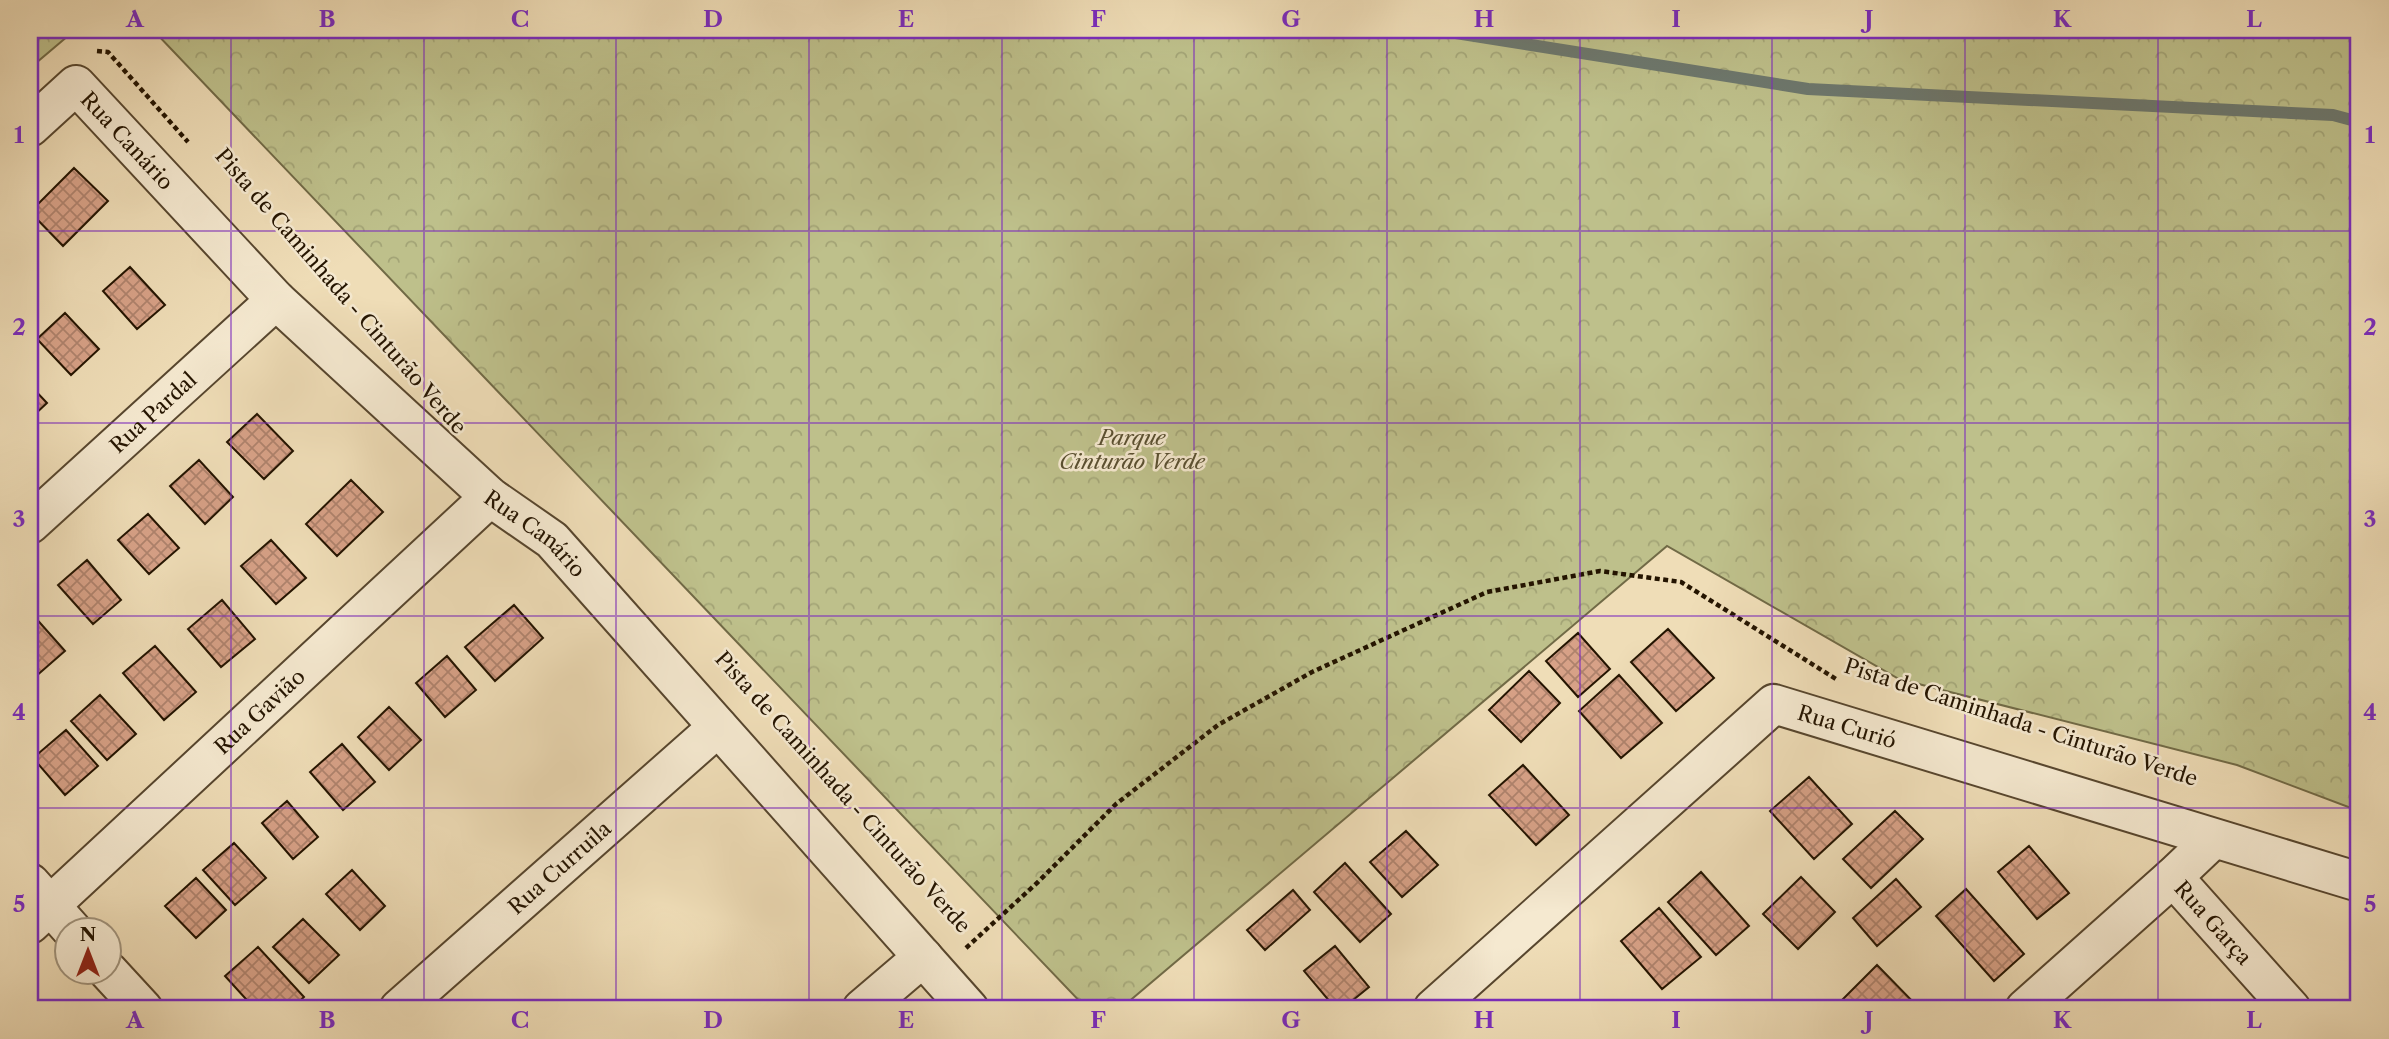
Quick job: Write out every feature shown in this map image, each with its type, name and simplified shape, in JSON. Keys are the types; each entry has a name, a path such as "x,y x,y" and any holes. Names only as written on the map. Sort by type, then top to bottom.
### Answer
{"street":[{"name":"Rua Canário","path":"30,127 76,85 276,300 490,497 552,540 969,1009"},
{"name":"Rua Pardal","path":"30,524 276,300"},
{"name":"Rua Gavião","path":"45,911 490,497"},
{"name":"Rua Curió","path":"1433,1009 1774,704 2359,882"},
{"name":"Rua Curruila","path":"399,1009 718,727"},
{"name":"Rua Garça","path":"2213,839 2173,877 2291,1009"},
{"path":"2025,1009 2173,877"},
{"path":"862,1009 923,957"},
{"path":"122,986 143,1009"}],"path":[{"name":"Pista de Caminhada - Cinturão Verde","path":"95,51 108,52 191,146"},
{"name":"Pista de Caminhada - Cinturão Verde","path":"964,950 1038,882 1116,804 1218,725 1312,672 1487,592 1600,571 1681,582 1841,682"}],"green space":[{"path":"30,30 75,30 30,68"},
{"name":"Parque Cinturão Verde","path":"153,30 2359,30 2359,811 2237,765 1899,679 1667,546 1120,1009 1087,1009"}],"building":[{"path":"74,168 108,201 63,246 30,212"},
{"path":"130,267 165,305 137,329 103,291"},
{"path":"65,313 99,349 71,375 37,339"},
{"path":"30,385 47,403 30,419"},
{"path":"257,414 293,451 264,479 227,442"},
{"path":"199,460 233,497 205,524 170,486"},
{"path":"351,480 383,512 337,556 306,524"},
{"path":"148,514 179,548 149,574 118,540"},
{"path":"271,540 306,578 276,604 241,566"},
{"path":"87,560 121,600 93,624 58,585"},
{"path":"222,600 255,639 221,667 188,629"},
{"path":"514,605 543,638 495,681 465,647"},
{"path":"33,615 65,651 35,677 30,671 30,619"},
{"path":"1668,629 1714,678 1676,711 1631,662"},
{"path":"1578,633 1610,669 1578,697 1546,661"},
{"path":"155,646 196,692 164,720 123,673"},
{"path":"447,656 476,690 445,717 416,683"},
{"path":"1529,671 1560,703 1521,742 1489,710"},
{"path":"1619,675 1662,723 1621,758 1579,711"},
{"path":"100,695 136,734 107,760 71,721"},
{"path":"389,707 421,740 389,770 358,737"},
{"path":"66,730 98,766 65,795 33,758"},
{"path":"342,744 375,782 343,810 310,772"},
{"path":"1523,765 1569,815 1536,845 1489,795"},
{"path":"1809,777 1852,824 1814,859 1770,811"},
{"path":"287,801 318,837 293,859 262,823"},
{"path":"1895,811 1923,839 1871,888 1843,859"},
{"path":"1406,831 1438,865 1402,897 1370,862"},
{"path":"234,843 266,878 235,905 203,870"},
{"path":"2029,846 2069,893 2037,919 1998,872"},
{"path":"1345,863 1391,914 1360,942 1314,892"},
{"path":"352,870 385,906 360,930 326,894"},
{"path":"1701,872 1749,926 1716,955 1668,902"},
{"path":"1801,877 1835,912 1798,949 1763,914"},
{"path":"196,878 226,910 196,938 165,906"},
{"path":"1896,879 1921,907 1877,946 1853,918"},
{"path":"1966,889 2024,954 1994,981 1936,916"},
{"path":"1293,890 1310,910 1265,950 1247,930"},
{"path":"1659,908 1701,957 1662,989 1621,941"},
{"path":"303,919 339,955 309,983 273,947"},
{"path":"1335,946 1369,987 1342,1009 1336,1009 1304,971"},
{"path":"258,947 304,997 291,1009 255,1009 225,976"},
{"path":"1877,965 1920,1009 1853,1009 1843,999"}],"waterway":[{"path":"1437,30 1808,89 2333,115 2359,122"}]}
